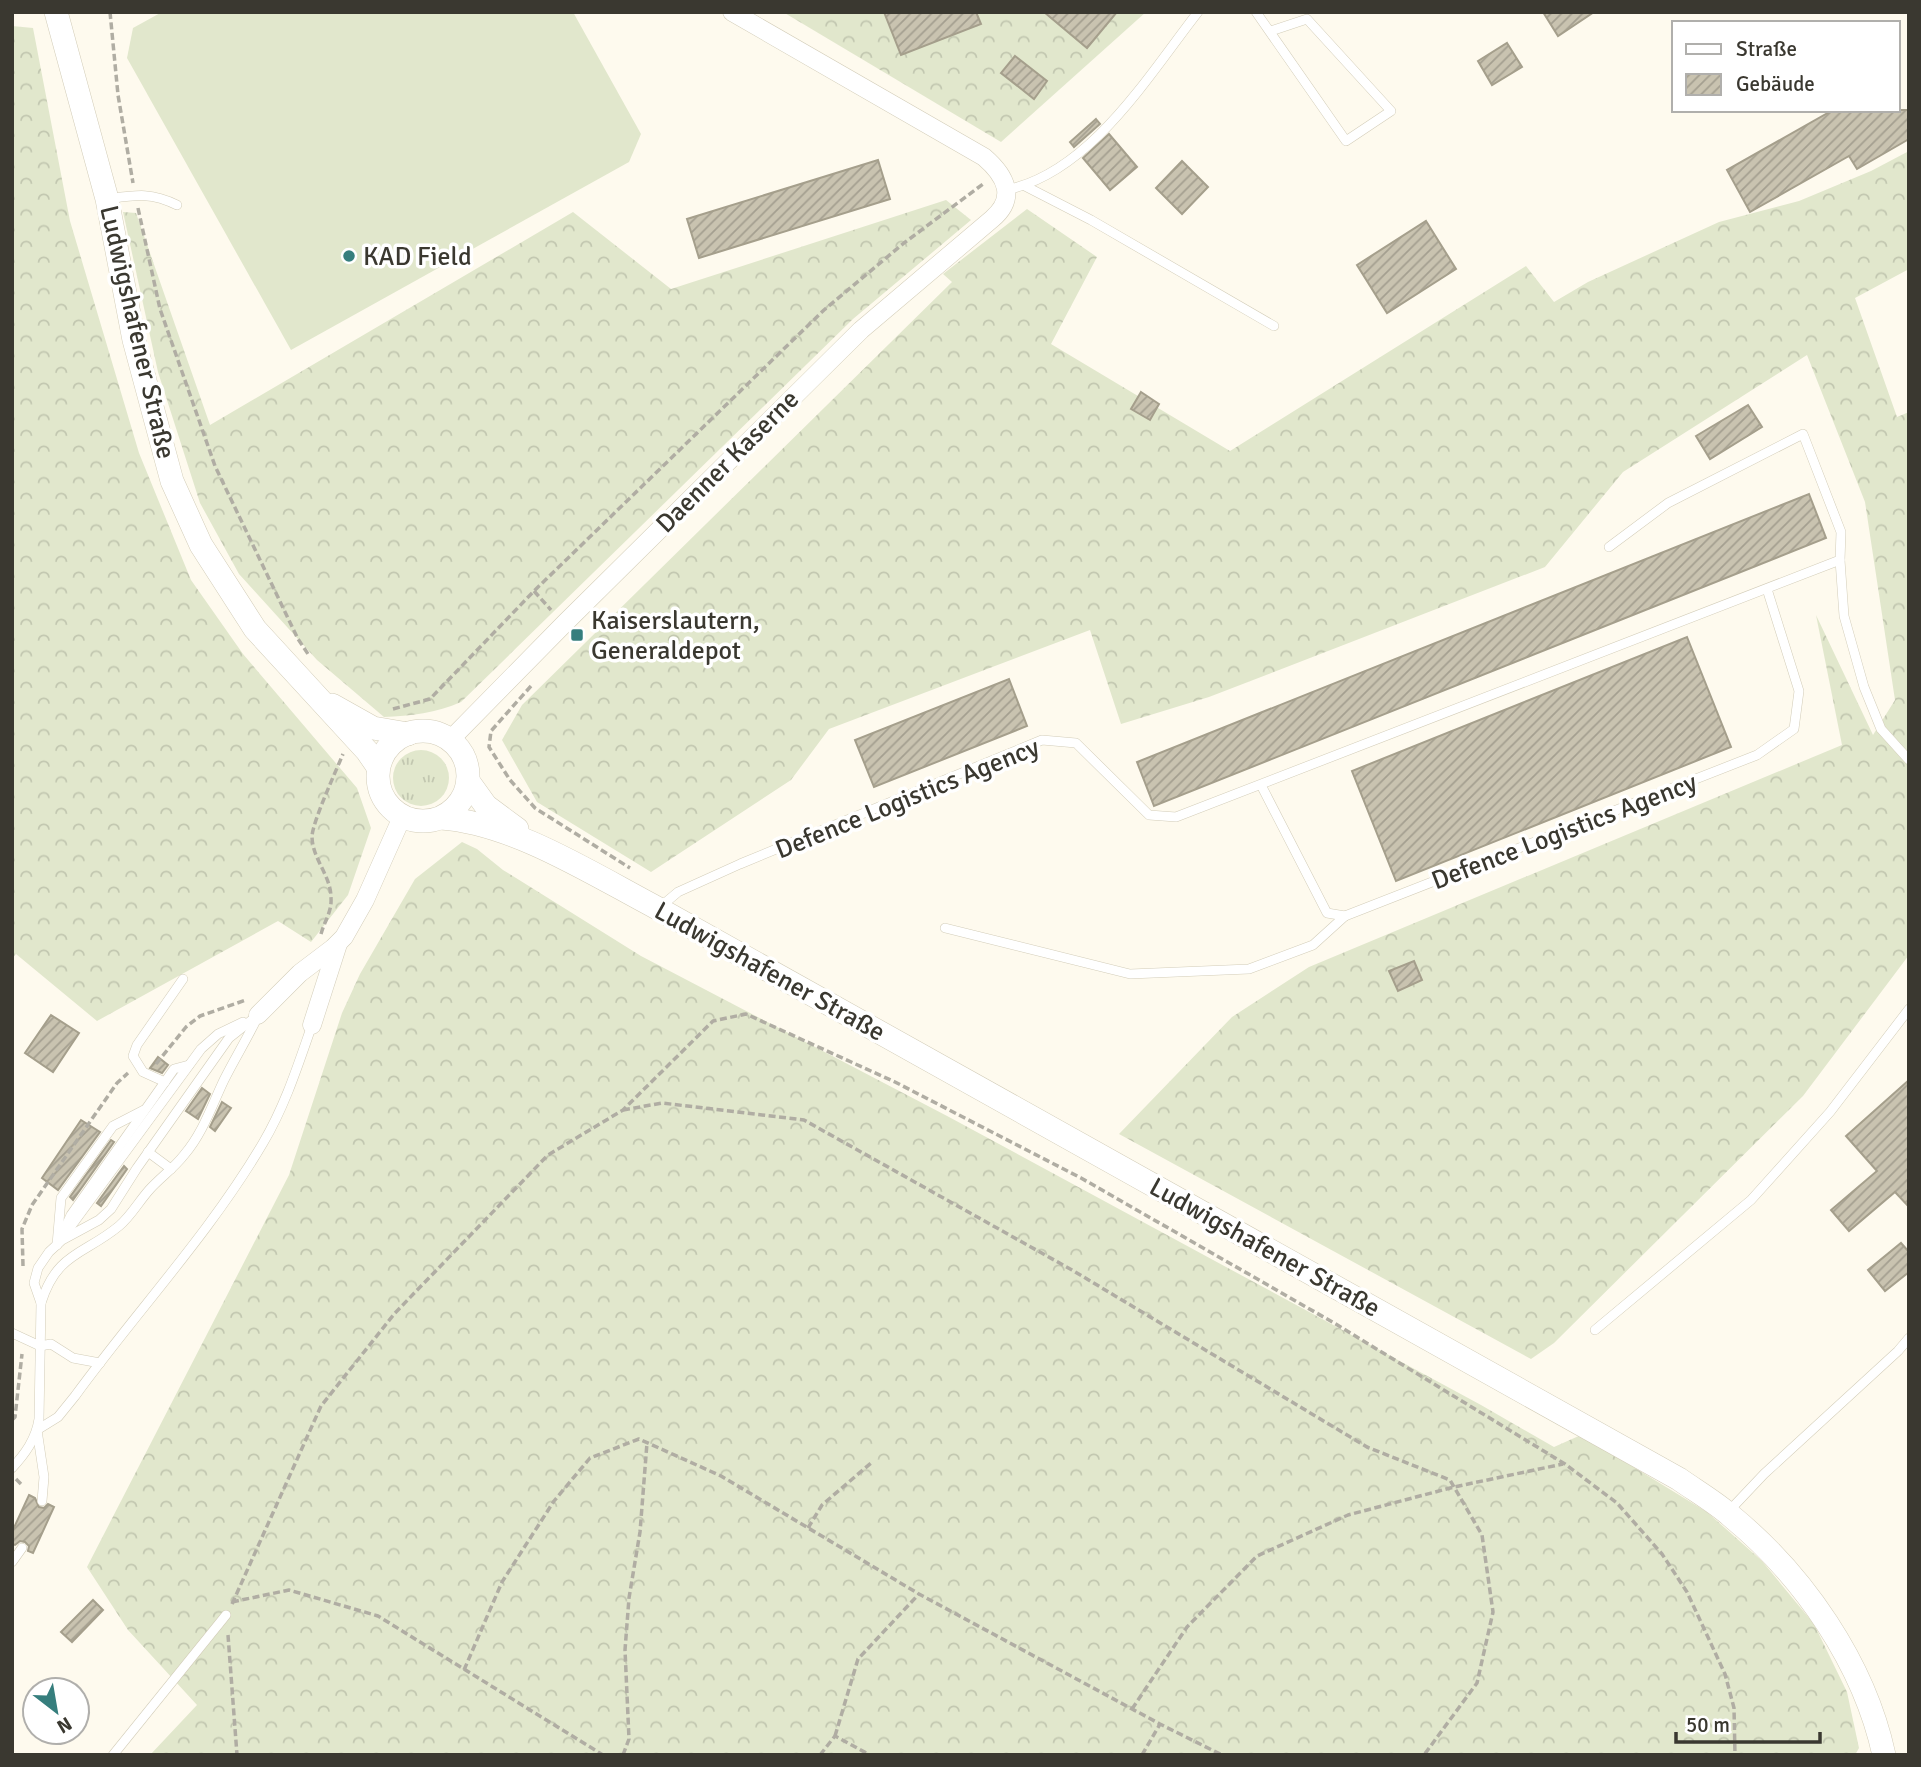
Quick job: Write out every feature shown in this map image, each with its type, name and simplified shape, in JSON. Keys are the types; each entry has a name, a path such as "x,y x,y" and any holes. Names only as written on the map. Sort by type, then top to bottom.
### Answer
{"street":[{"name":"Ludwigshafener Straße","path":"56,12 107,199 134,340 173,481 201,545 235,601 284,663 317,696 378,767"},
{"path":"733,12 971,148 1000,173 1006,190"},
{"name":"Daenner Kaserne","path":"450,740 860,330 1000,212 1006,199 1006,190"},
{"name":"Ludwigshafener Straße","path":"317,696 373,728 408,734"},
{"path":"417,731 432,732 450,740 465,759 468,782 457,806 441,818 421,822 402,817 389,807 377,778 378,767 387,748 394,741 417,731"},
{"name":"Ludwigshafener Straße","path":"468,782 486,806 542,848"},
{"path":"312,1025 338,944 365,900 402,817"},
{"name":"Ludwigshafener Straße","path":"441,818 470,821 542,848 659,909 1679,1479 1727,1512 1767,1550 1829,1624 1858,1676 1884,1755"},
{"path":"258,1016 300,973 338,944"}],"lane":[{"path":"1006,190 1026,186 1069,162 1103,133 1198,12"},
{"path":"1256,12 1346,141 1391,111 1307,19 1271,31"},
{"path":"1026,186 1091,220 1273,326"},
{"path":"107,199 135,195 158,196 177,205"},
{"path":"1609,547 1668,503 1803,434 1841,532 1844,616 1864,687 1881,729 1909,760"},
{"name":"Defence Logistics Agency","path":"659,909 678,892 1042,740 1076,743 1149,815 1176,817 1840,561"},
{"name":"Defence Logistics Agency","path":"1345,916 1757,755 1794,729 1799,691 1767,589"},
{"path":"1261,785 1328,913 1345,916"},
{"path":"945,928 1130,974 1249,969 1313,945 1345,916"},
{"path":"165,1082 143,1072 133,1056 137,1045 183,979"},
{"path":"1595,1330 1751,1200 1830,1112 1909,1009"},
{"path":"41,1303 33,1283 43,1260 57,1245 201,1049 218,1034 258,1016"},
{"path":"57,1245 105,1215 229,1038 258,1016"},
{"path":"42,1501 44,1477 37,1430 41,1303 47,1284 60,1267 79,1251 120,1226 153,1186 189,1150 203,1128 223,1082 258,1016"},
{"path":"12,1468 24,1454 37,1430 58,1417 217,1212 264,1142 279,1114 312,1025"},
{"path":"57,1245 71,1215 174,1069 189,1065"},
{"path":"57,1245 61,1198 113,1126 145,1110"},
{"path":"148,1152 171,1169"},
{"path":"12,1333 40,1346 51,1344 73,1358 100,1363"},
{"path":"1727,1512 1909,1338"},
{"path":"12,1562 22,1548"},
{"path":"113,1755 226,1615"}],"path":[{"path":"110,12 118,95 135,195 160,309 215,466 298,639 313,662"},
{"path":"390,710 430,699 534,592 824,310 904,243 983,184"},
{"path":"534,592 555,614"},
{"path":"534,683 491,731 489,747 510,779 535,808 631,868"},
{"path":"338,944 321,934 331,909 331,897 330,886 313,852 312,833 348,743"},
{"path":"237,1755 226,1615 321,1406 386,1323 548,1155 623,1110 713,1021 746,1014 895,1082 1081,1178 1334,1323 1565,1464 1617,1503 1662,1554 1687,1591 1724,1674 1734,1708 1735,1755"},
{"path":"623,1110 662,1102 804,1120 1072,1270 1367,1447 1450,1480 1482,1535 1493,1612 1477,1683 1424,1755"},
{"path":"464,1670 502,1582 554,1501 590,1458 639,1439 722,1476 919,1594 1222,1755"},
{"path":"622,1755 629,1739 625,1650 629,1598 640,1532 647,1443"},
{"path":"808,1528 822,1504 871,1463"},
{"path":"1132,1709 1187,1627 1257,1556 1348,1515 1454,1487 1565,1464"},
{"path":"232,1602 289,1590 378,1616 603,1755"},
{"path":"820,1755 835,1736 858,1659 919,1594"},
{"path":"1142,1755 1160,1724"},
{"path":"835,1736 870,1755"}],"green space":[{"name":"KAD Field","path":"162,12 573,12 641,134 629,162 291,350 127,58 133,28"},
{"path":"783,12 1146,12 1001,142"},
{"path":"12,26 33,28 70,221 139,453 191,580 243,654 357,788 371,828 348,895 311,942 278,921 97,1021 16,954 12,959"},
{"path":"1909,151 1909,269 1855,298 1897,417 1909,412 1909,955 1803,1096 1554,1343 1531,1359 1119,1134 1232,1017 1309,967 1842,745 1816,615 1873,735 1895,700 1865,502 1807,355 1623,472 1545,567 1209,697 1121,724 1090,630 829,729 791,780 651,872 537,802 502,740 522,705 952,282 943,274 1027,209 1097,257 1051,344 1230,451 1526,266 1554,302 1588,282 1719,222 1799,201 1871,171"},
{"path":"946,200 971,220 853,319 461,702 423,713 384,717 317,660 239,574 200,503 158,372 123,212 136,213 210,425 573,212 671,289"},
{"path":"421,750 432,752 441,758 447,767 447,789 441,798 432,804 421,806 410,804 401,798 395,789 393,778 395,767 401,758 410,752"},
{"path":"462,842 477,849 503,870 641,956 949,1117 1554,1447 1581,1435 1707,1512 1762,1561 1814,1624 1847,1692 1859,1748 1855,1755 150,1755 197,1705 128,1630 87,1567 289,1175 342,1013 360,974 415,879"}],"building":[{"path":"884,12 976,12 981,24 901,55"},
{"path":"1044,12 1117,12 1087,48"},
{"path":"1543,12 1594,12 1558,36"},
{"path":"1507,43 1522,67 1492,85 1478,61"},
{"path":"1015,56 1047,81 1034,99 1001,73"},
{"path":"1909,110 1909,139 1857,169 1849,156 1750,212 1727,170 1829,112"},
{"path":"1096,119 1100,124 1074,147 1070,142"},
{"path":"1109,134 1137,167 1110,190 1083,158"},
{"path":"878,160 890,199 699,258 687,219"},
{"path":"1182,161 1208,187 1182,214 1156,188"},
{"path":"1426,221 1456,269 1387,313 1357,265"},
{"path":"1141,392 1159,404 1150,420 1131,409"},
{"path":"1748,405 1762,427 1710,459 1696,436"},
{"path":"1809,494 1826,538 1154,806 1137,762"},
{"path":"1687,637 1731,747 1396,881 1352,771"},
{"path":"1009,679 1027,726 874,787 855,740"},
{"path":"1414,961 1422,980 1398,991 1389,971"},
{"path":"51,1015 79,1033 53,1072 25,1053"},
{"path":"158,1057 168,1065 162,1073 150,1068"},
{"path":"1909,1080 1909,1207 1895,1192 1849,1231 1831,1210 1877,1171 1846,1136"},
{"path":"202,1088 210,1094 198,1119 186,1111"},
{"path":"222,1102 231,1108 215,1131 210,1127"},
{"path":"81,1120 100,1132 58,1190 42,1178"},
{"path":"111,1140 114,1142 73,1200 70,1197"},
{"path":"124,1166 127,1169 101,1206 97,1203"},
{"path":"1901,1243 1909,1252 1909,1272 1885,1291 1868,1270"},
{"path":"29,1495 35,1498 39,1507 44,1508 48,1504 54,1507 33,1553 28,1551 29,1546 25,1542 12,1544 12,1532"},
{"path":"93,1600 103,1610 72,1642 61,1632"}],"place":[{"name":"KAD Field","path":"349,256"},
{"name":"Kaiserslautern, Generaldepot","path":"577,635"}]}
